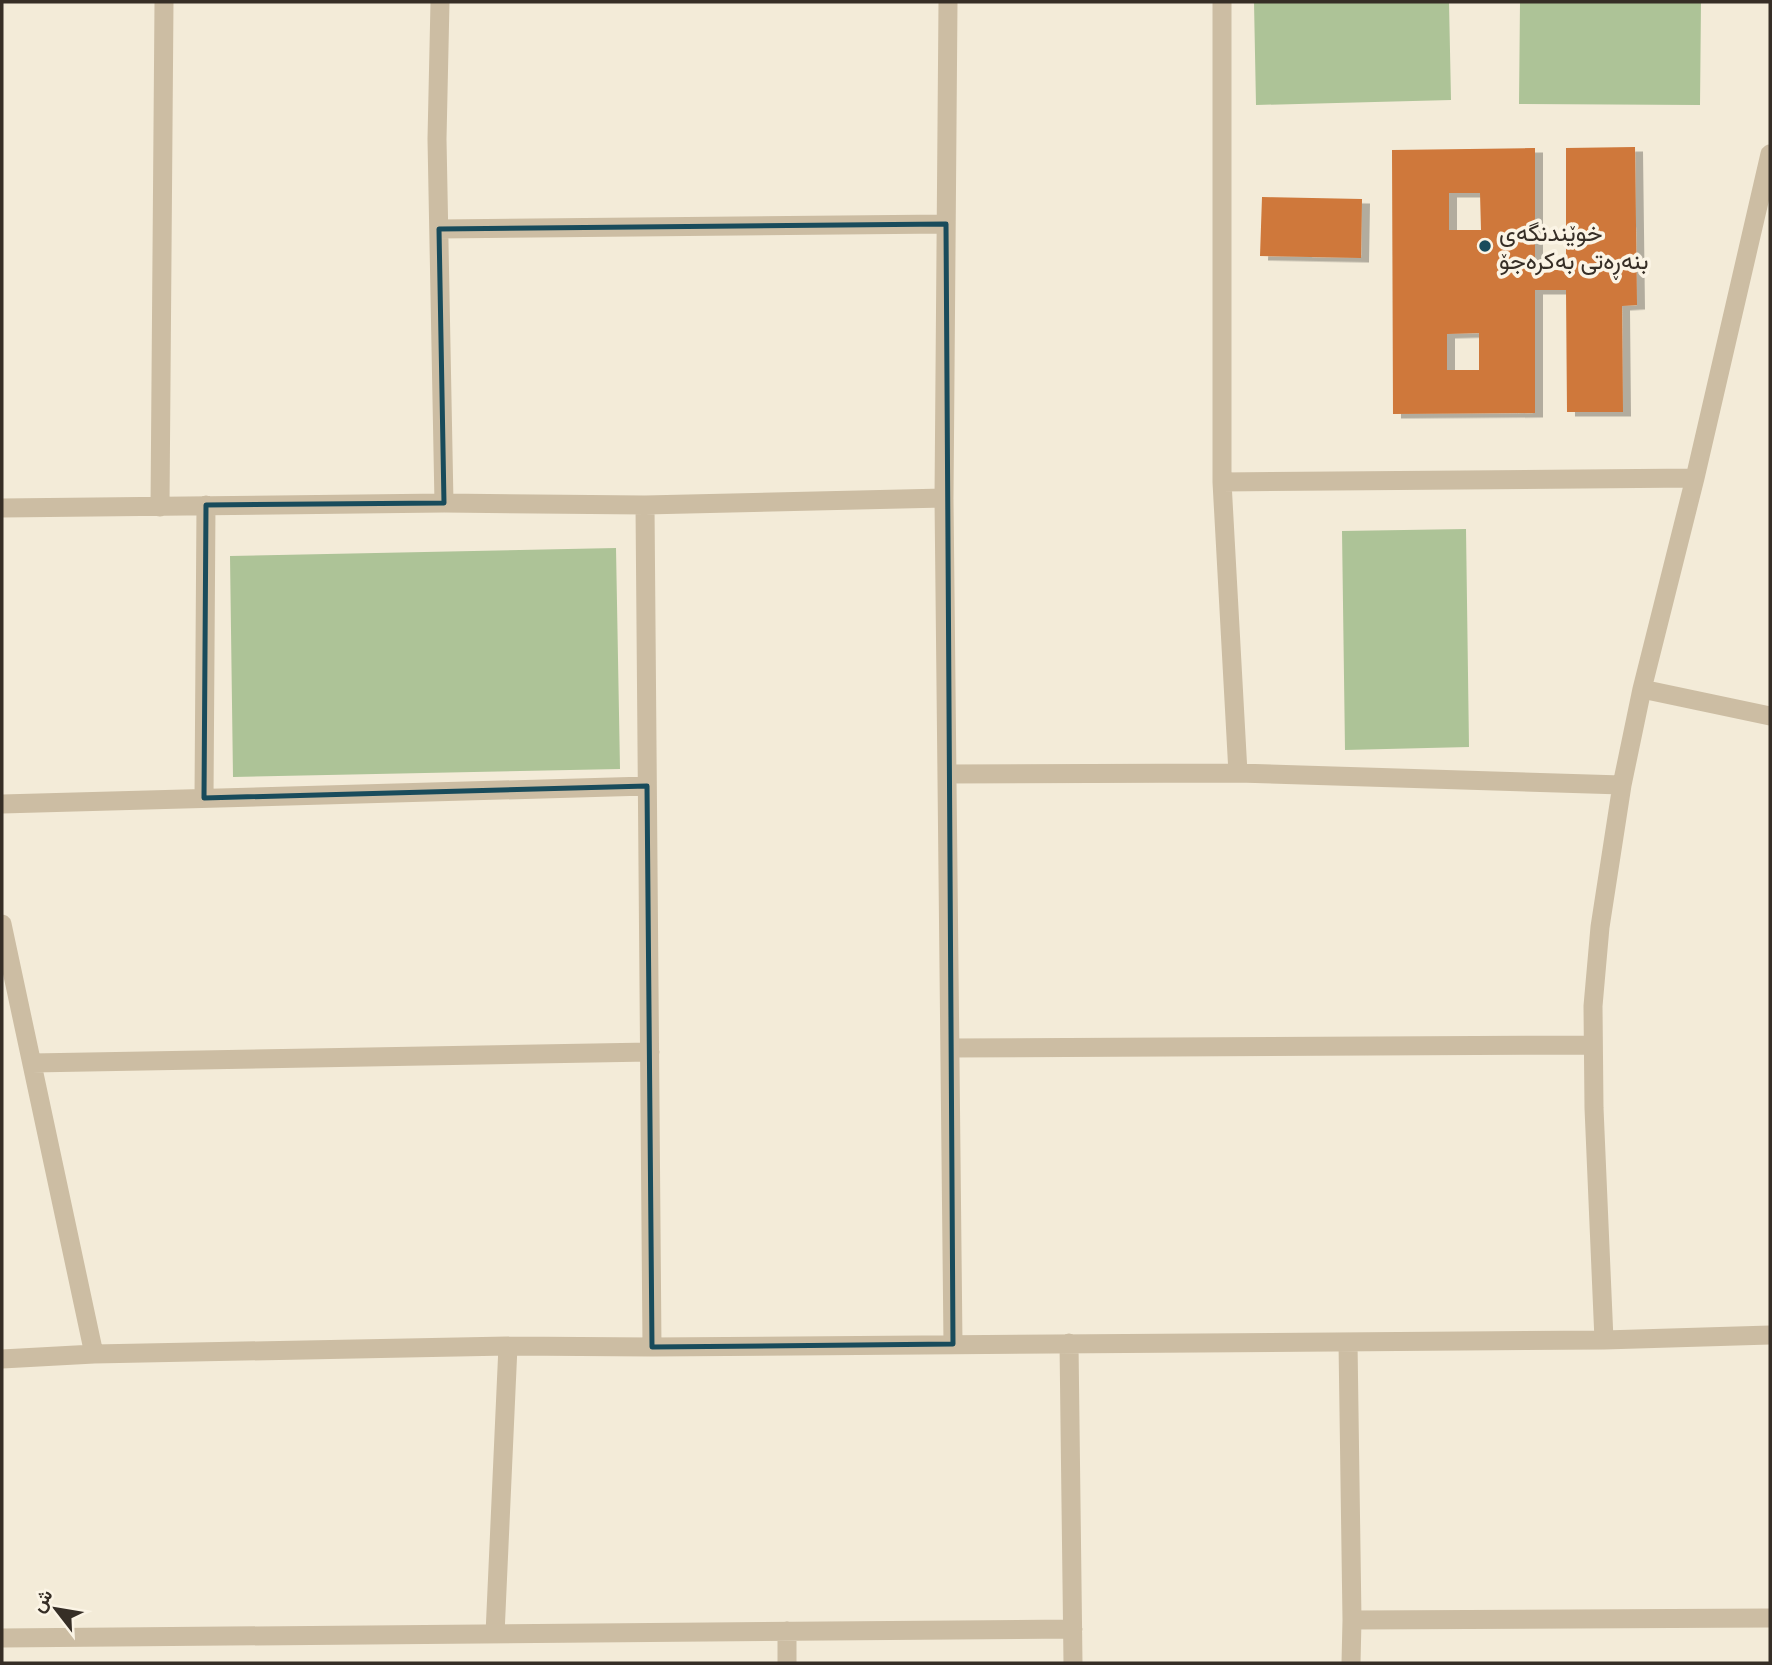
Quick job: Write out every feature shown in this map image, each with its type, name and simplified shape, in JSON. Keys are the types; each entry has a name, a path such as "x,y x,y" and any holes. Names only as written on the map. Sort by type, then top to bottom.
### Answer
{"street":[{"path":"160,507 164,2"},
{"path":"440,2 437,139 444,503"},
{"path":"948,2 944,498 953,1344"},
{"path":"1222,2 1222,482 1238,772"},
{"path":"1604,1340 1592,1006 1600,928 1622,785 1642,689 1695,478 1770,155"},
{"path":"439,229 946,224"},
{"path":"1222,482 1695,478"},
{"path":"2,508 444,503 645,505 944,498"},
{"path":"204,799 206,505"},
{"path":"645,505 652,1347"},
{"path":"1642,689 1770,716"},
{"path":"947,774 1238,772 1622,785"},
{"path":"2,804 647,786"},
{"path":"2,924 94,1354"},
{"path":"950,1048 1593,1045"},
{"path":"32,1063 650,1052"},
{"path":"2,1359 94,1354 508,1346 1604,1340 1770,1335"},
{"path":"1348,1342 1351,1663"},
{"path":"1069,1343 1073,1663"},
{"path":"495,1634 508,1346"},
{"path":"1352,1620 1770,1618"},
{"path":"2,1637 1073,1629"},
{"path":"787,1631 787,1663"}],"highlighted area":[{"path":"946,224 953,1344 652,1347 647,786 204,798 206,505 444,503 439,229"}],"green space":[{"path":"1254,2 1449,2 1451,100 1256,105"},
{"path":"1520,2 1701,2 1700,105 1519,104"},
{"path":"1466,529 1469,747 1345,750 1342,531"},
{"path":"616,548 620,769 233,777 230,556"}],"building":[{"path":"1635,147 1637,305 1622,306 1623,412 1567,412 1566,290 1535,290 1535,413 1393,414 1392,150 1535,148 1535,270 1566,270 1566,148","holes":["1449,193 1480,193 1481,230 1449,230","1479,333 1479,370 1447,370 1447,334"]},
{"path":"1262,197 1362,199 1361,258 1260,256"}],"place":[{"name":"خوێندنگەی بنەڕەتی بەکرەجۆ","path":"1485,246"}]}
